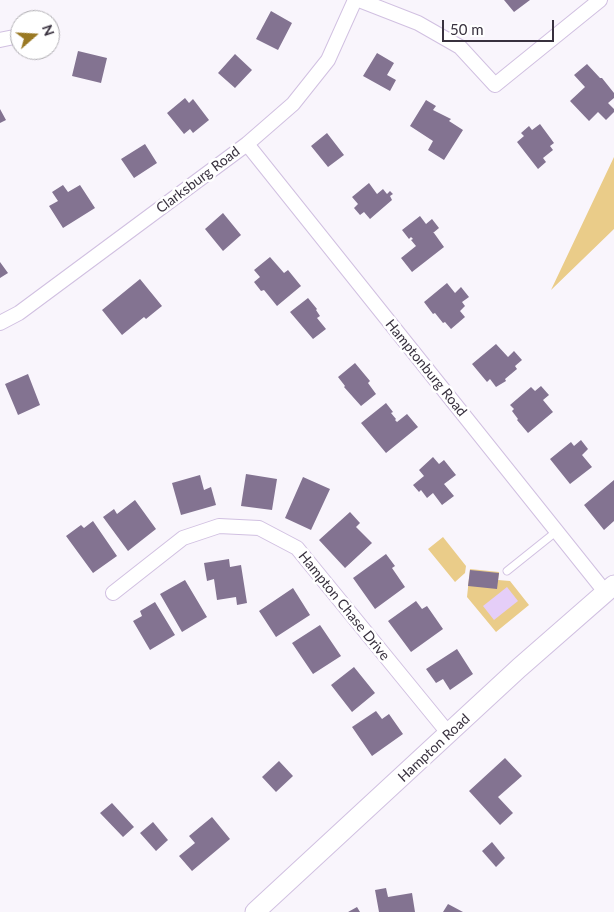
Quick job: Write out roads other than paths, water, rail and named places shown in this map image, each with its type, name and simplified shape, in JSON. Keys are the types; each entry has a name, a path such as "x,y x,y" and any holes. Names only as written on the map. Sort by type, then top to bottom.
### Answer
{"main road":[{"name":"Hampton Road","path":"255,912 519,668 610,589"}],"street":[{"path":"357,0 418,23 460,48 495,85 600,0"},
{"name":"Clarksburg Road","path":"0,323 20,313 247,144 293,104 328,60 357,0"},
{"name":"Hamptonburg Road","path":"247,144 557,531 610,589"},
{"name":"Hampton Chase Drive","path":"112,593 183,538 219,526 259,528 297,548 449,734"}],"lane":[{"path":"506,571 557,531"}]}
